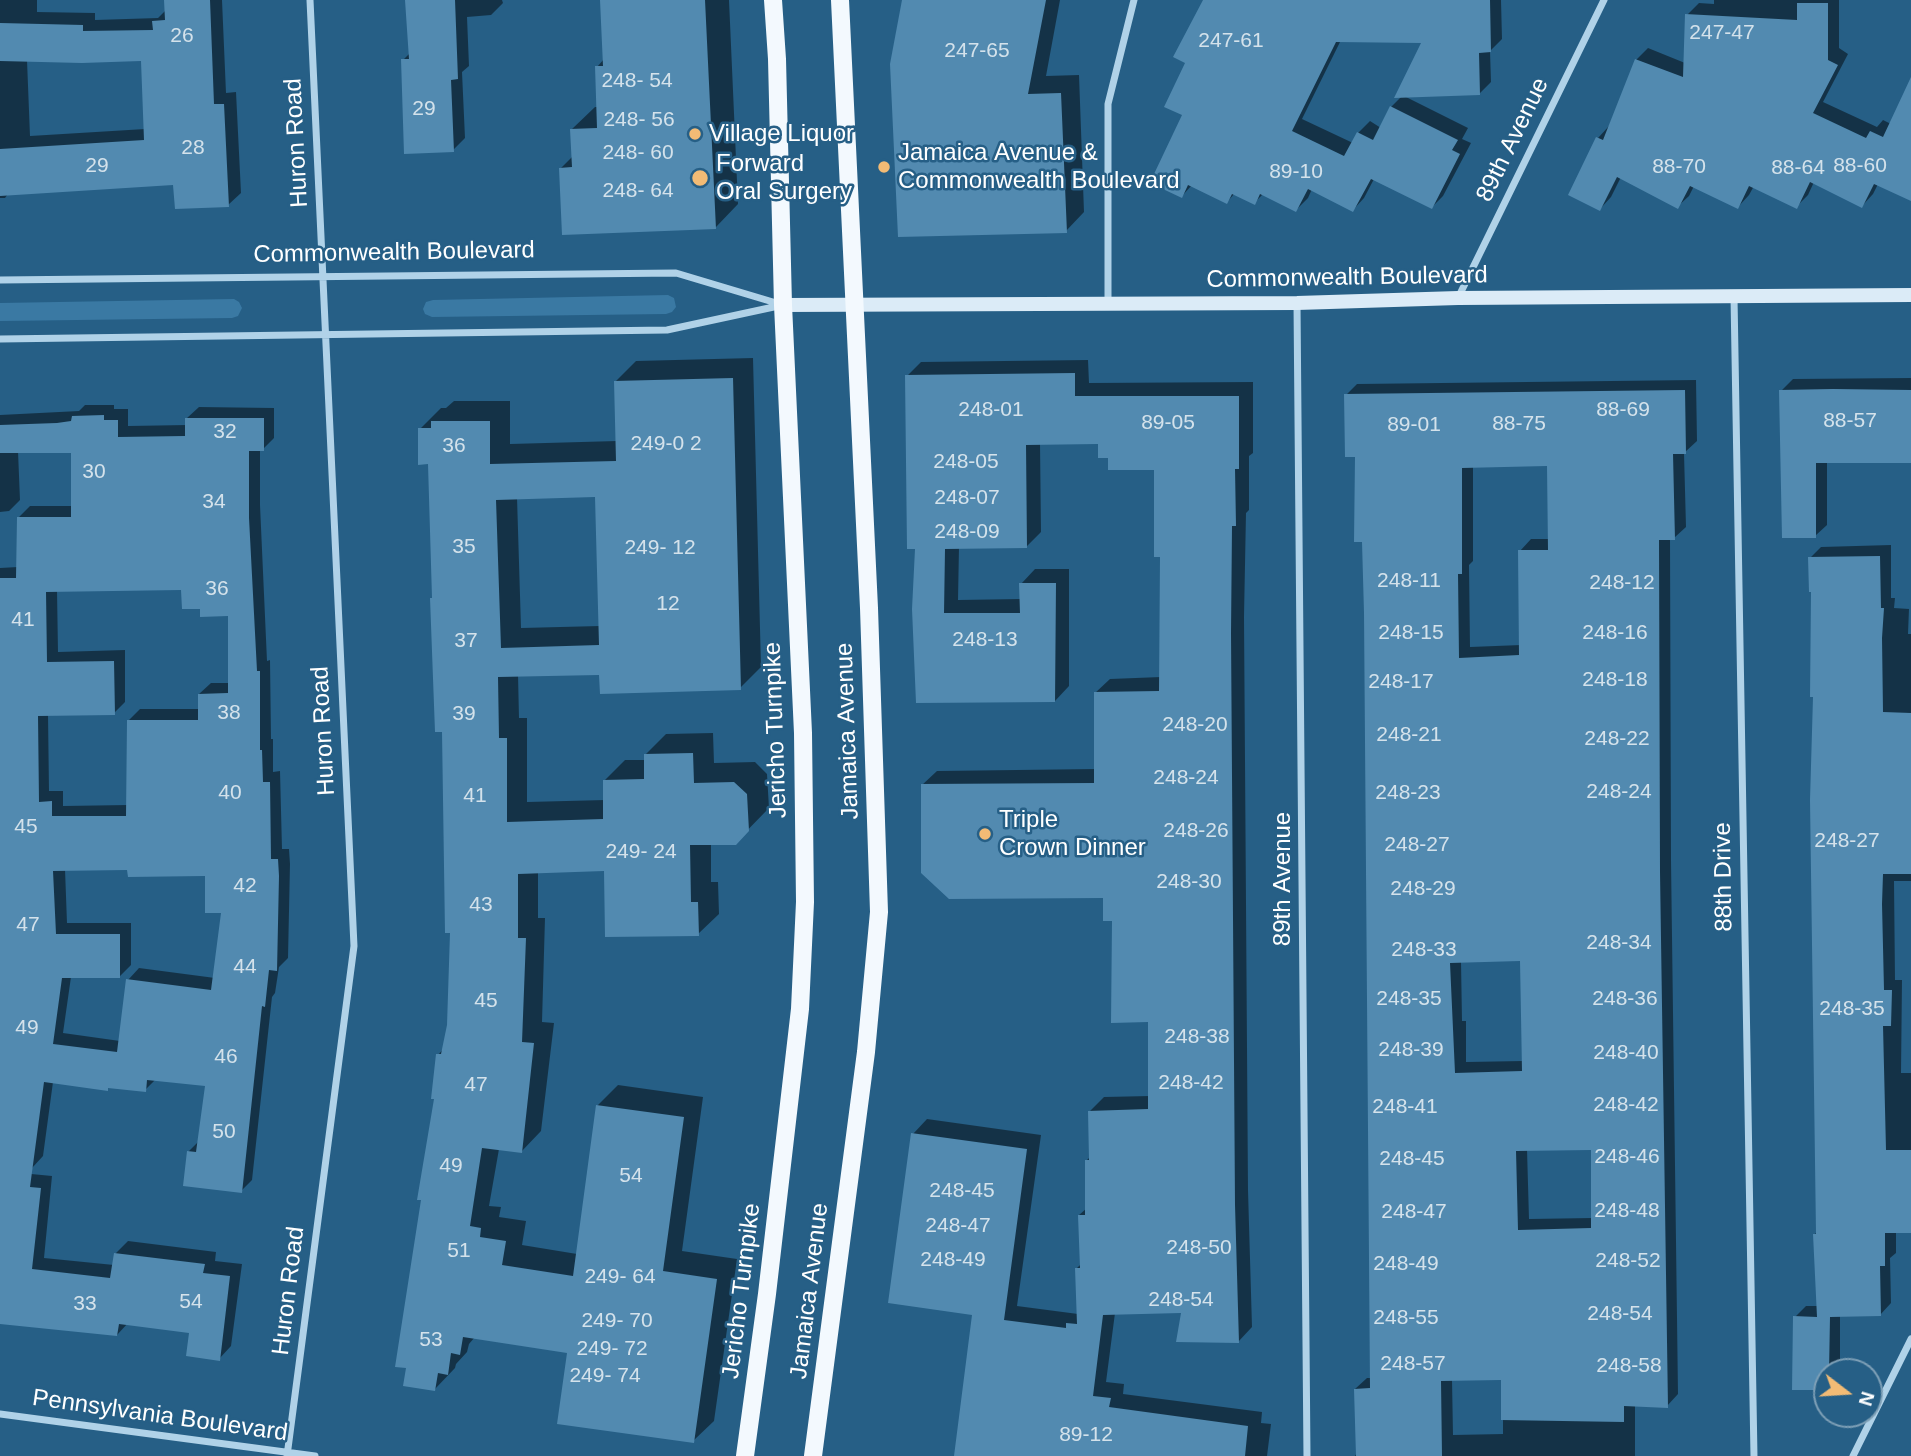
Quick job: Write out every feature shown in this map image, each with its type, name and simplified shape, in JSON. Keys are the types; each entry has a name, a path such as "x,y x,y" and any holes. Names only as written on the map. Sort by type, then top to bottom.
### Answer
{"main road":[{"name":"Jericho Turnpike","path":"745,1456 800,1009 805,902 803,733 783,305 773,0"},
{"name":"Jamaica Avenue","path":"813,1456 866,1052 879,912 869,608 840,0"}],"street":[{"name":"Huron Road","path":"287,1454 354,946 310,0"},
{"path":"1108,303 1108,104 1134,0"},
{"name":"89th Avenue","path":"1458,298 1604,0"},
{"name":"Commonwealth Boulevard","path":"0,280 677,273 783,305"},
{"name":"Commonwealth Boulevard","path":"0,340 667,330 783,305 1297,303 1458,298 1911,295"},
{"name":"88th Drive","path":"1734,297 1754,1456"},
{"name":"89th Avenue","path":"1297,303 1307,1456"},
{"path":"1853,1456 1911,1339"},
{"name":"Pennsylvania Boulevard","path":"0,1414 315,1456"}],"shaded area":[{"path":"668,295 674,298 676,307 666,314 432,317 425,314 423,309 426,302 433,300"},
{"path":"234,299 242,308 238,316 232,318 0,321 0,303"}],"building":[{"path":"164,0 210,0 214,104 224,104 229,207 175,209 173,185 0,196 0,149 144,140 141,61 0,61 0,23 83,25 83,31 153,30 152,21 165,20"},
{"path":"405,0 455,0 458,79 451,80 454,152 404,154 401,59 409,59"},
{"path":"600,0 705,0 716,229 562,235 559,168 572,167 570,129 597,128 595,66 603,66"},
{"path":"902,0 1046,0 1028,94 1061,93 1067,233 898,237 890,64"},
{"path":"1203,0 1490,0 1491,52 1479,53 1480,95 1394,98 1421,43 1336,42 1292,131 1344,156 1357,132 1373,140 1390,106 1458,140 1452,150 1460,154 1432,209 1371,179 1353,212 1308,189 1296,212 1260,194 1255,205 1232,194 1227,204 1188,185 1182,198 1165,190 1154,174 1182,115 1164,107 1185,63 1173,57"},
{"path":"1797,3 1828,3 1828,60 1838,65 1813,113 1866,138 1870,131 1883,137 1911,77 1911,201 1874,184 1862,208 1810,182 1797,209 1749,186 1738,209 1690,186 1678,209 1617,177 1600,211 1568,195 1596,137 1603,140 1635,59 1683,77 1685,14 1797,20"},
{"path":"1075,373 1075,396 1239,396 1239,469 1235,469 1236,526 1232,526 1231,633 1235,1205 1239,1343 1176,1342 1181,1313 1103,1315 1093,1396 1111,1398 1109,1407 1248,1426 1245,1456 954,1456 972,1315 888,1303 911,1133 1027,1149 1004,1320 1066,1328 1066,1323 1077,1324 1075,1268 1080,1268 1078,1215 1085,1215 1085,1160 1089,1160 1088,1111 1148,1109 1148,1022 1111,1023 1112,921 1103,921 1103,898 949,899 921,873 921,784 1094,783 1094,692 1159,691 1160,557 1154,557 1154,470 1108,470 1108,458 1098,458 1098,444 1026,445 1027,548 945,549 944,613 1020,613 1019,583 1056,583 1055,702 916,703 912,609 915,549 907,549 905,375"},
{"path":"733,378 741,690 600,694 599,675 498,677 499,738 507,738 507,822 603,819 603,780 644,779 644,754 693,753 694,783 734,782 747,794 749,831 736,845 690,845 691,902 698,902 699,936 605,937 604,871 518,874 518,938 526,938 522,1042 534,1043 522,1153 482,1148 470,1226 481,1228 480,1237 506,1241 502,1265 573,1276 596,1105 684,1117 663,1271 717,1279 694,1443 557,1424 567,1353 463,1337 460,1355 451,1353 448,1375 438,1373 435,1391 403,1386 406,1368 395,1367 421,1200 417,1200 434,1099 431,1099 436,1054 441,1054 447,1025 450,933 445,933 442,732 435,732 428,464 418,465 418,428 431,428 431,421 490,421 490,464 616,461 614,381","holes":["595,497 599,645 501,648 496,500"]},
{"path":"1685,390 1686,454 1673,454 1675,540 1659,540 1660,872 1668,1408 1624,1406 1624,1422 1501,1420 1501,1380 1441,1381 1442,1456 1356,1456 1354,1389 1370,1388 1364,613 1362,542 1354,542 1355,457 1345,457 1344,394","holes":["1547,466 1548,550 1518,550 1519,655 1459,658 1458,574 1462,574 1462,468","1520,961 1522,1071 1455,1073 1450,963","1591,1150 1591,1228 1518,1230 1516,1151"]},
{"path":"1779,390 1911,390 1911,463 1816,463 1816,538 1782,538"},
{"path":"104,415 104,420 118,420 118,437 185,436 185,418 264,418 264,451 249,451 249,518 257,671 260,671 260,750 263,782 270,782 271,859 278,859 277,971 269,970 265,1007 262,1006 242,1193 183,1186 187,1151 196,1152 205,1086 147,1080 146,1092 108,1088 108,1091 44,1082 30,1187 41,1188 32,1269 110,1278 114,1253 205,1264 203,1273 230,1276 220,1361 186,1356 189,1333 119,1324 117,1336 0,1324 0,578 16,578 17,517 71,517 71,453 0,453 0,425 57,423 71,421 72,416","holes":["181,590 182,609 200,609 200,617 228,616 228,693 198,694 198,720 127,720 126,816 52,816 52,801 39,802 38,716 115,715 114,661 47,662 46,592","127,870 128,877 205,876 205,913 221,913 211,990 126,979 117,1052 53,1044 62,978 120,978 120,934 56,934 53,871"]},
{"path":"1880,556 1881,608 1884,608 1883,712 1911,713 1911,874 1883,874 1882,904 1884,990 1892,990 1891,1026 1883,1026 1886,1150 1911,1150 1911,1233 1885,1233 1885,1266 1880,1266 1881,1316 1830,1317 1829,1358 1813,1358 1813,1390 1792,1390 1793,1316 1817,1317 1813,1234 1816,1234 1810,800 1813,697 1810,697 1811,592 1808,557"}],"place":[{"name":"Village Liquor","path":"695,134"},
{"name":"Jamaica Avenue & Commonwealth Boulevard","path":"884,167"},
{"name":"Forward Oral Surgery","path":"700,178"},
{"name":"Triple Crown Dinner","path":"985,834"}]}
